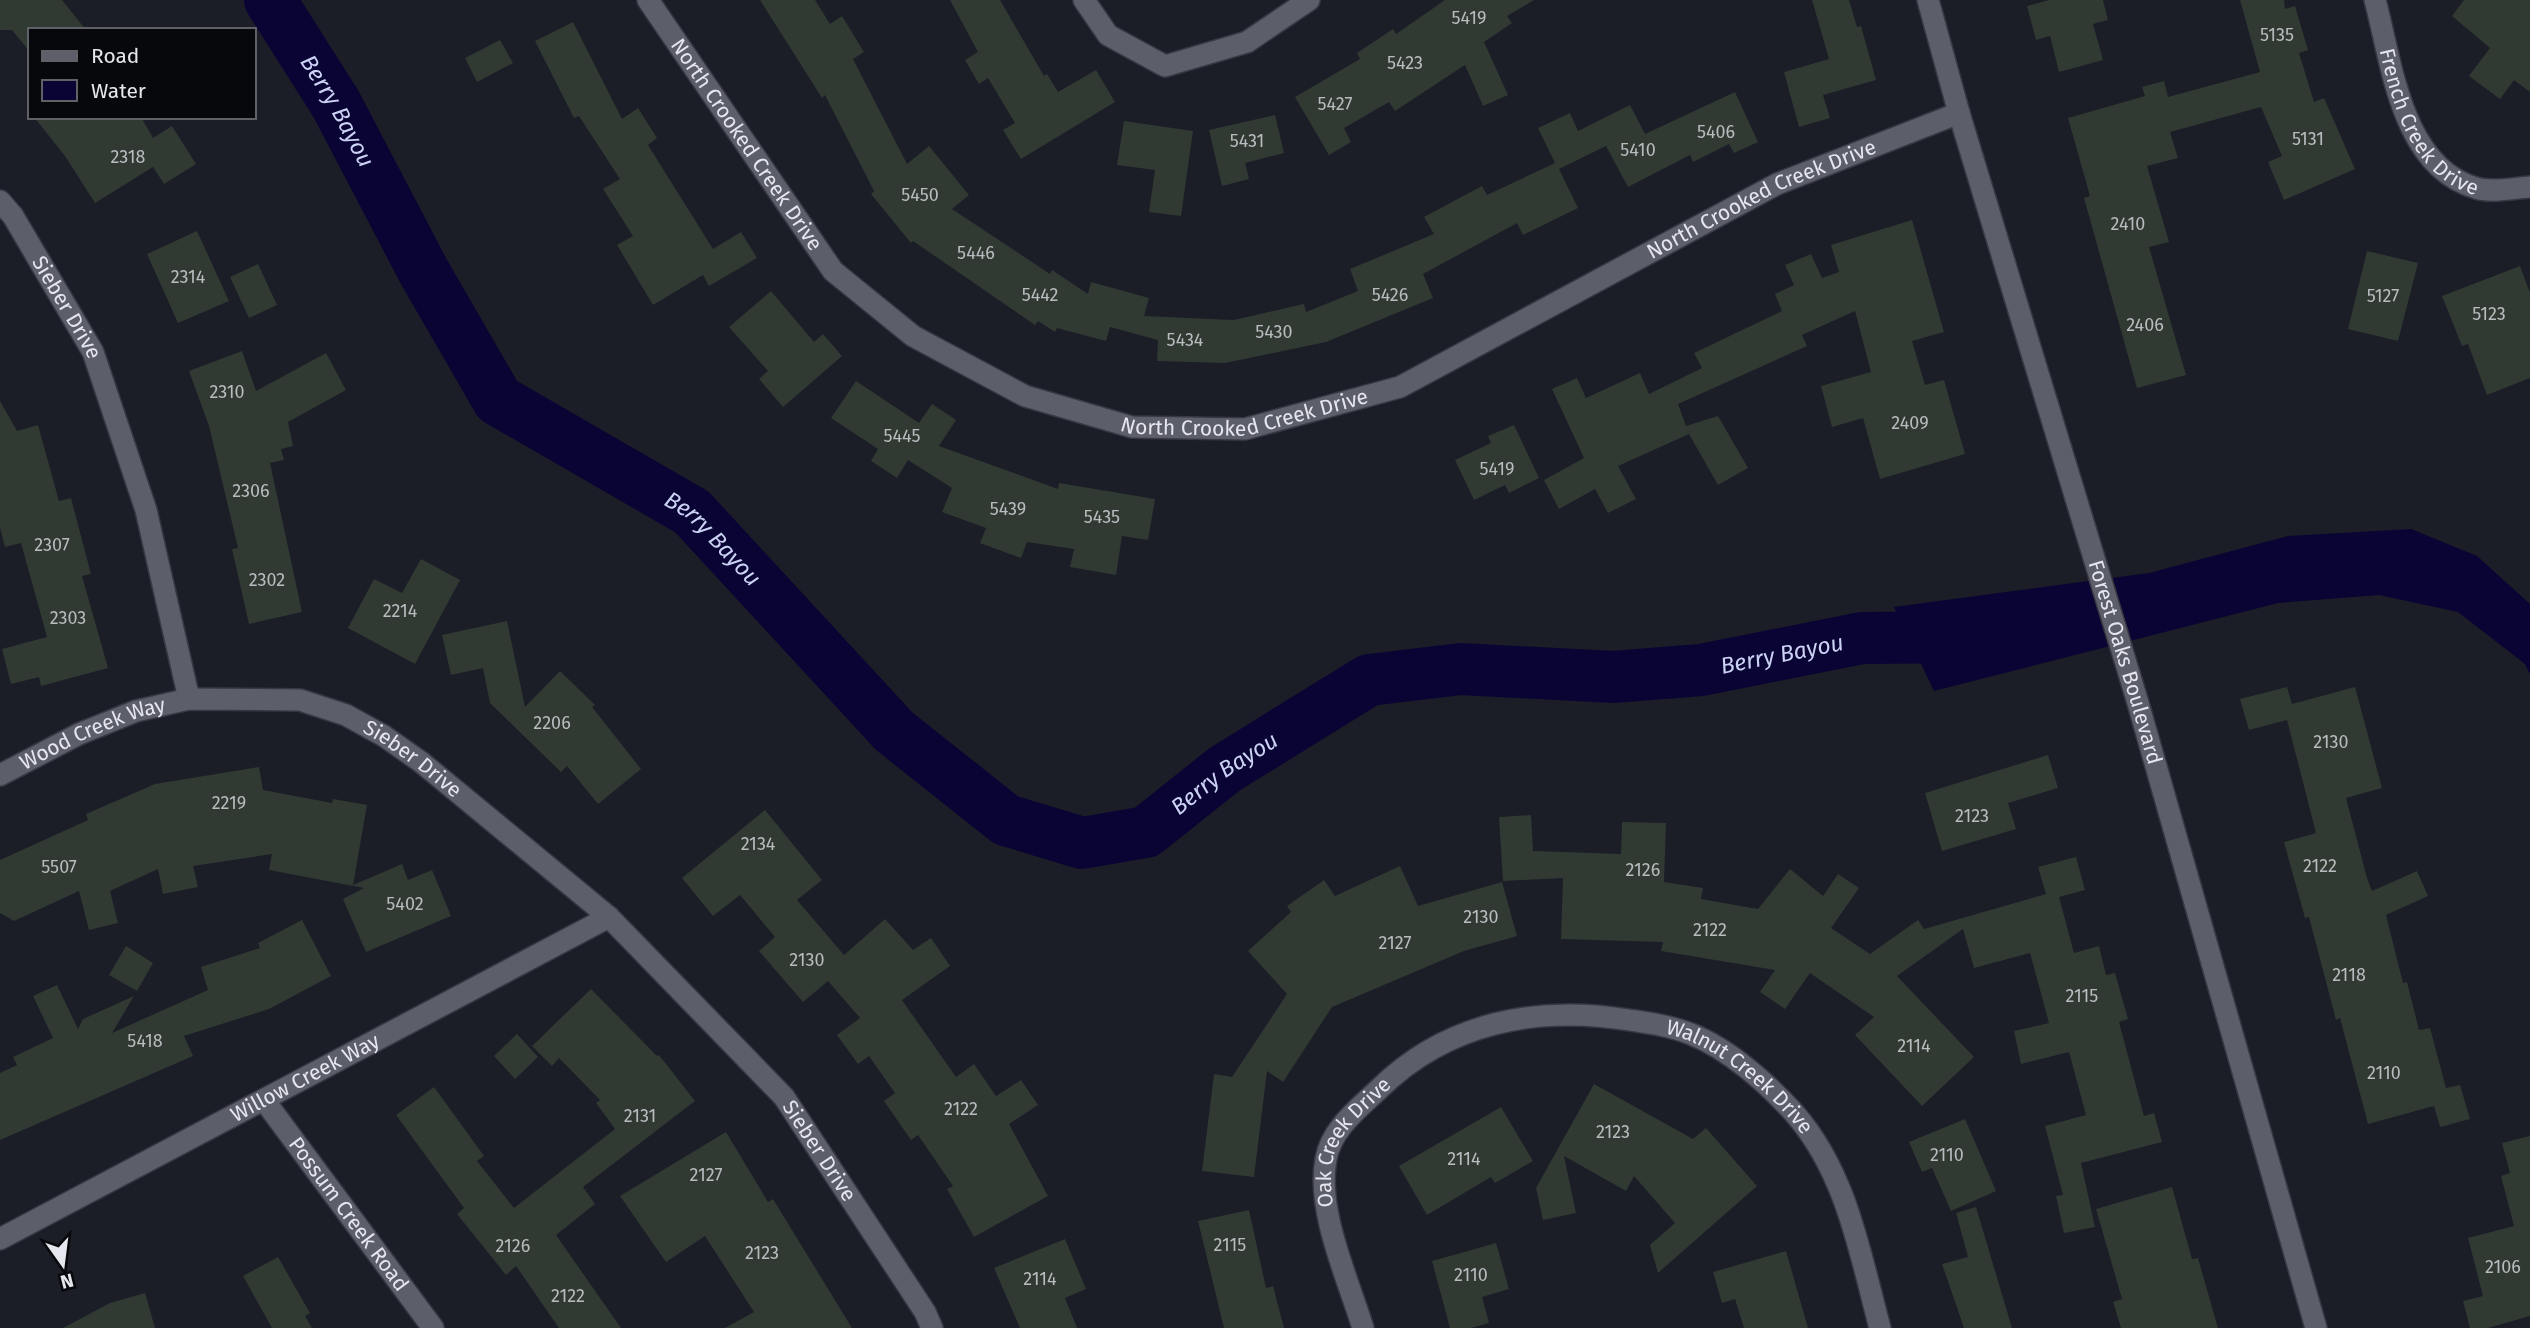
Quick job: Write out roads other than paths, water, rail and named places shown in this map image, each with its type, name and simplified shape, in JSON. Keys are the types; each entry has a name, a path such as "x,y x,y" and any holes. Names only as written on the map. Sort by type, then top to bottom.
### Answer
{"street":[{"name":"North Crooked Creek Drive","path":"648,0 833,271 913,336 1025,396 1132,427 1245,429 1400,387 1777,184 1959,113"},
{"path":"1084,0 1108,35 1165,66 1247,42 1309,0"},
{"name":"Forest Oaks Boulevard","path":"1928,0 1959,113 2138,702 2316,1328"},
{"name":"French Creek Drive","path":"2375,0 2411,130 2434,161 2454,177 2477,188 2530,187"},
{"name":"Sieber Drive","path":"4,214 93,352 146,510 189,699 300,700 346,715 421,762 609,916 784,1097 925,1312 932,1328"},
{"name":"Wood Creek Way","path":"0,775 136,711 189,699"},
{"name":"Willow Creek Way","path":"0,1239 609,916"},
{"name":"Walnut Creek Drive","path":"1458,1035 1507,1019 1555,1013 1601,1015 1651,1023 1691,1034 1725,1053 1795,1114 1825,1154 1845,1201 1880,1328"},
{"name":"Oak Creek Drive","path":"1363,1328 1331,1227 1325,1188 1326,1157 1339,1128 1385,1083 1421,1053 1458,1035"},
{"name":"Possum Creek Road","path":"264,1100 433,1328"}],"water":[{"path":"2411,529 2477,556 2530,604 2530,674 2525,664 2458,612 2379,595 2278,603 1934,691 1894,607 2149,573 2288,536"}],"waterway":[{"name":"Berry Bayou","path":"270,0 336,104 424,272 498,400 692,512 894,731 1006,820 1082,843 1146,832 1225,769 1369,680 1461,669 1613,677 1701,670 1862,638 1981,637"}]}
